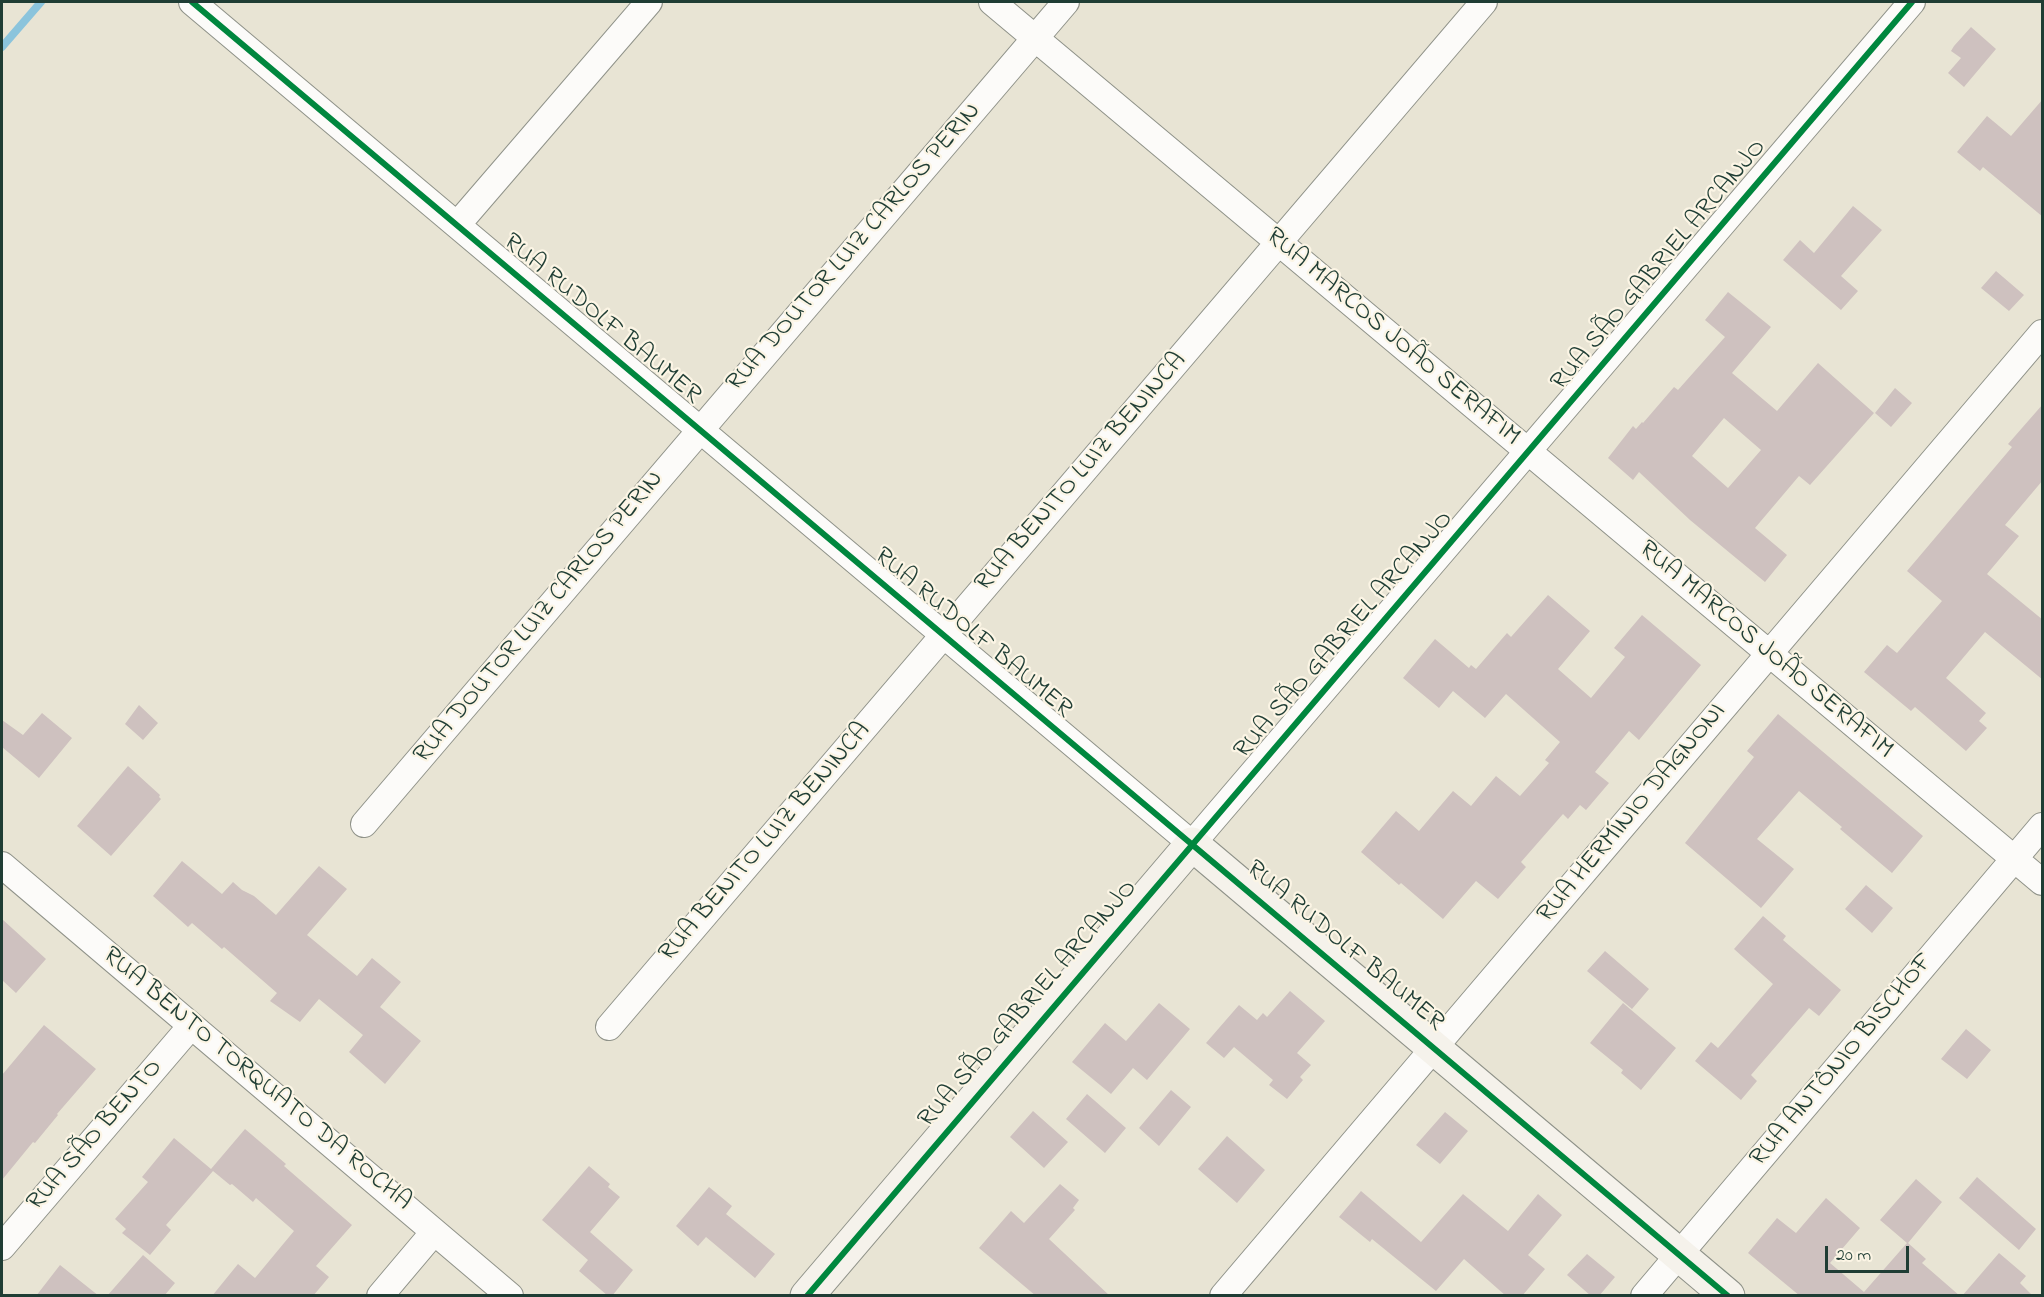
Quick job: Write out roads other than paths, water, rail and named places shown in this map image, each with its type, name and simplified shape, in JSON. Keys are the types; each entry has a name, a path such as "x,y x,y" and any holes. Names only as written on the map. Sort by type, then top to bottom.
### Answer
{"street":[{"name":"RUA RUDOLF BAUMER","path":"192,2 1728,1296"},
{"path":"458,225 649,2"},
{"name":"RUA MARCOS JOÃO SERAFIM","path":"992,2 2043,882"},
{"name":"RUA DOUTOR LUIZ CARLOS PERIN","path":"364,824 1066,2"},
{"name":"RUA BENITO LUIZ BENINCA","path":"609,1027 1485,2"},
{"name":"RUA SÃO GABRIEL ARCANJO","path":"807,1296 1912,2"},
{"name":"RUA HERMÍNIO DAGNONI","path":"1223,1296 2043,333"},
{"name":"RUA ANTÔNIO BISCHOF","path":"1644,1296 2043,826"},
{"name":"RUA BENTO TORQUATO DA ROCHA","path":"2,866 510,1296"},
{"name":"RUA SÃO BENTO","path":"2,1247 191,1026"},
{"path":"380,1296 434,1232"}],"waterway":[{"path":"2,47 41,2"}]}
